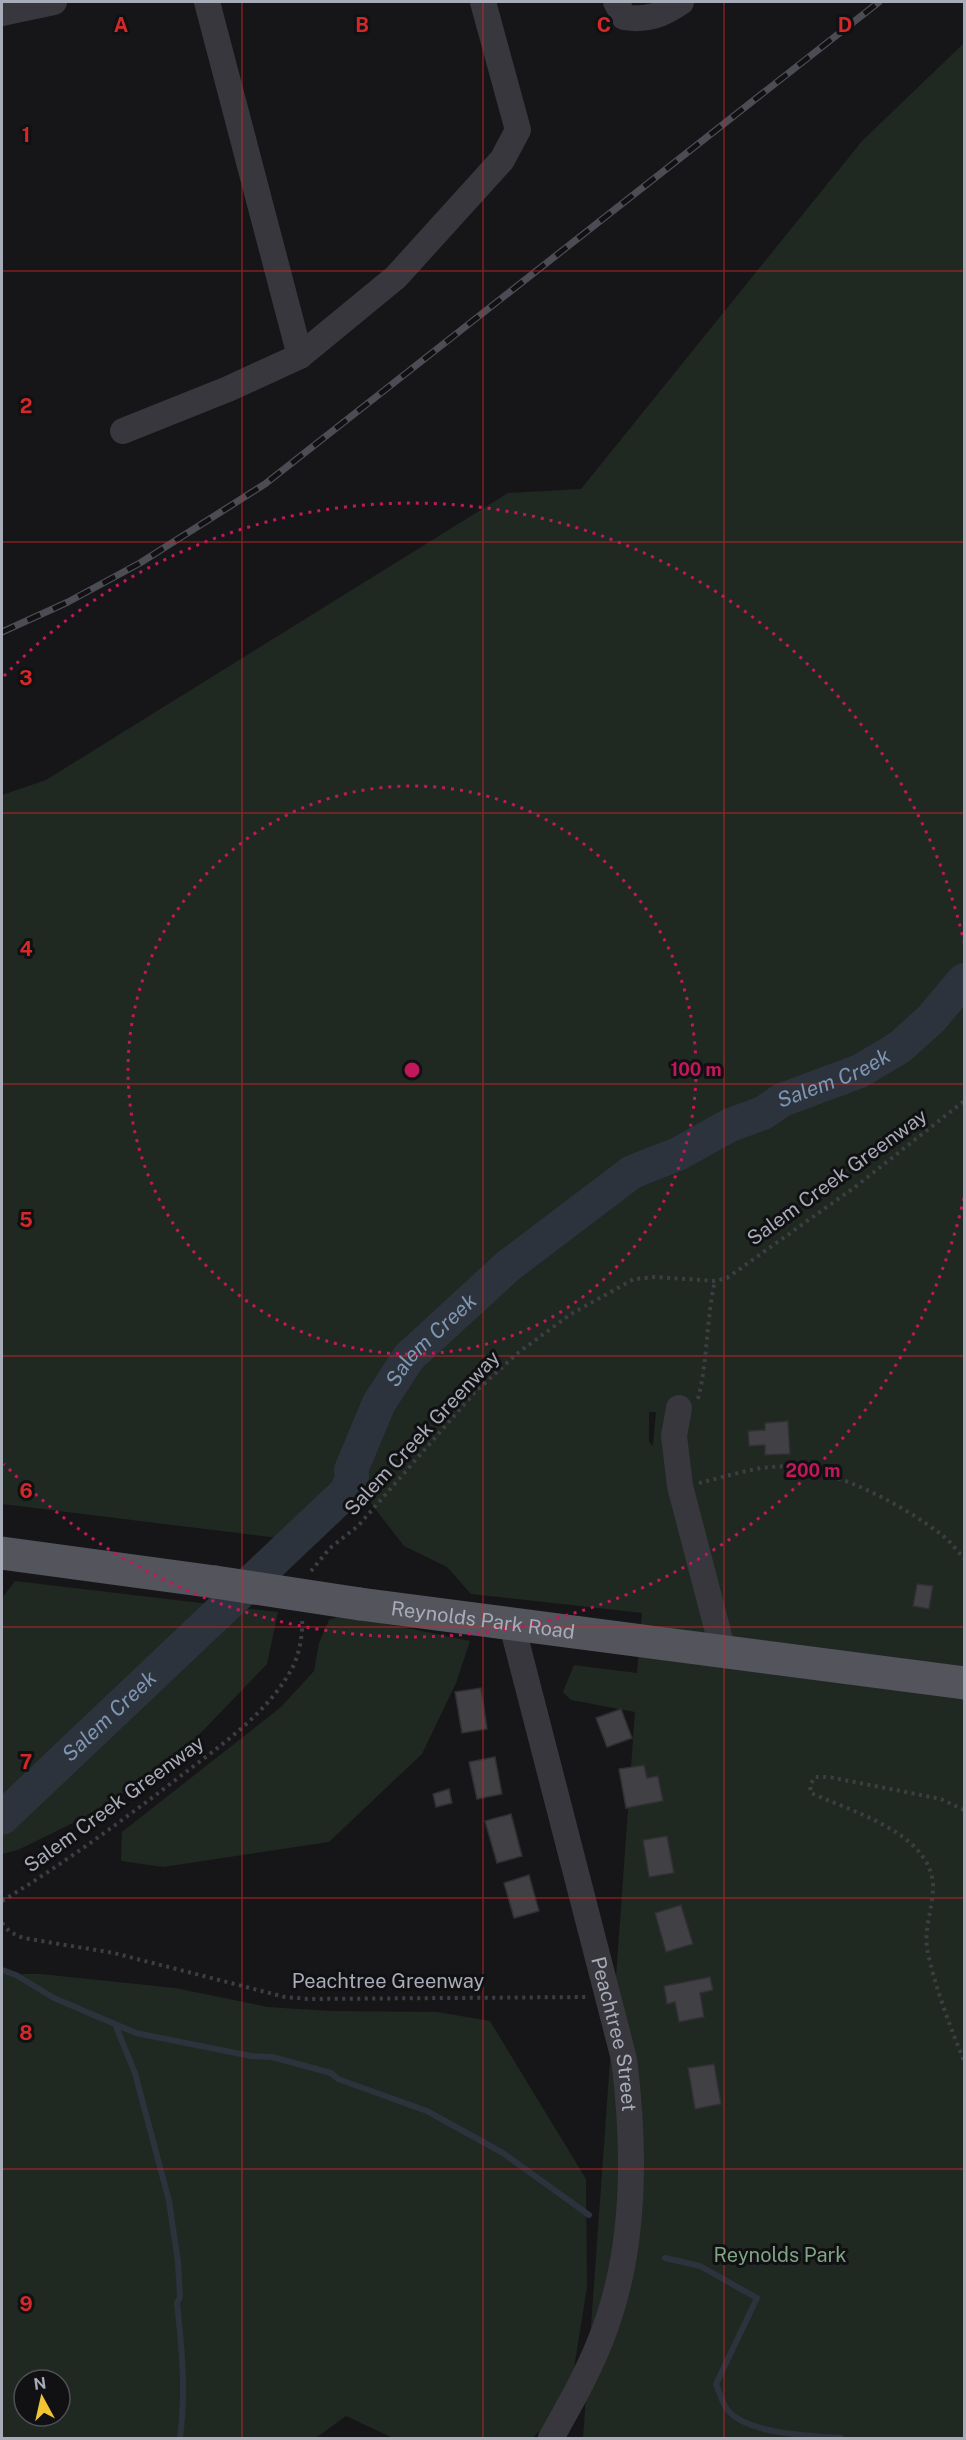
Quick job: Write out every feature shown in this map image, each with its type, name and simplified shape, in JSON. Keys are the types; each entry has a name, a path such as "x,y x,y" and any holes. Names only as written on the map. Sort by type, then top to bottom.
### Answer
{"main road":[{"name":"Reynolds Park Road","path":"2,1553 512,1625 964,1683"}],"street":[{"path":"2,13 54,2"},
{"path":"207,2 300,356"},
{"path":"123,431 228,389 300,356 396,277 502,160 518,130 483,2"},
{"path":"616,2 624,16 640,20 661,15 681,2"},
{"path":"679,1408 674,1436 680,1486 723,1651"},
{"name":"Peachtree Street","path":"512,1625 624,2059 632,2156 625,2246 608,2322 576,2395 550,2439"}],"path":[{"name":"Salem Creek Greenway","path":"308,1575 330,1548 358,1526 475,1392 519,1352 571,1314 634,1279 655,1277 714,1281 727,1278 855,1187 964,1101"},
{"path":"679,1408 690,1407 697,1403 706,1357 709,1305 714,1281"},
{"path":"680,1486 743,1472 788,1467 849,1482 917,1518 945,1537 964,1558"},
{"name":"Salem Creek Greenway","path":"2,1900 47,1873 121,1822 228,1739 268,1702 291,1671 302,1628 302,1608"},
{"path":"964,1810 941,1799 829,1777 815,1777 810,1785 811,1793 873,1819 898,1833 928,1865 933,1884 927,1947 964,2061"},
{"name":"Peachtree Greenway","path":"2,1923 10,1932 23,1938 114,1953 285,1997 309,2000 450,1996 573,1998 608,1993"}],"green space":[{"name":"Reynolds Park","path":"964,43 964,2438 583,2438 635,1712 571,1700 563,1692 574,1665 637,1673 642,1613 471,1594 447,1567 404,1546 366,1497 286,1539 2,1504 2,795 46,780 508,493 581,489 862,141","holes":["649,1412 656,1412 653,1446 649,1442"]},
{"path":"15,1581 278,1612 267,1664 169,1766 81,1819 18,1850 2,1854 2,1598"},
{"path":"344,1615 470,1641 456,1683 422,1754 329,1842 163,1867 121,1861 122,1832 281,1707 314,1671 319,1643 329,1620"},
{"path":"2,1974 41,1974 175,1988 268,2007 330,2011 437,2012 490,2021 586,2179 587,2287 568,2406 532,2438 393,2438 346,2416 316,2438 2,2438"}],"building":[{"path":"788,1421 790,1454 765,1455 765,1445 749,1446 748,1431 765,1430 765,1423"},
{"path":"917,1584 933,1586 929,1609 913,1606"},
{"path":"481,1688 487,1729 462,1733 455,1692"},
{"path":"621,1709 632,1738 607,1747 596,1718"},
{"path":"495,1757 502,1794 477,1799 469,1762"},
{"path":"644,1765 647,1778 658,1776 663,1801 626,1808 619,1769"},
{"path":"449,1789 452,1803 436,1807 433,1794"},
{"path":"511,1814 522,1856 497,1863 485,1821"},
{"path":"667,1836 674,1873 649,1877 643,1840"},
{"path":"529,1875 539,1911 514,1918 504,1883"},
{"path":"681,1905 693,1944 666,1952 655,1913"},
{"path":"710,1977 713,1990 700,1993 704,2017 679,2022 675,2002 667,2004 664,1986"},
{"path":"714,2064 721,2104 695,2109 688,2068"}],"waterway":[{"name":"Salem Creek","path":"2,1818 347,1491 352,1477 351,1470 379,1403 409,1357 508,1266 632,1172 678,1154 730,1125 763,1113 782,1100 860,1071 900,1047 931,1019 964,980"},
{"path":"2,1970 16,1975 54,1998 136,2033 251,2056 272,2057 331,2073 338,2079 427,2111 503,2153 589,2215"},
{"path":"115,2024 135,2073 169,2201 178,2262 180,2297 177,2303 183,2387 180,2438"},
{"path":"665,2258 700,2266 757,2298 716,2384 727,2409 748,2424 763,2429 797,2435 841,2438"}],"railway":[{"path":"2,632 68,602 140,563 265,484 879,2"}]}
